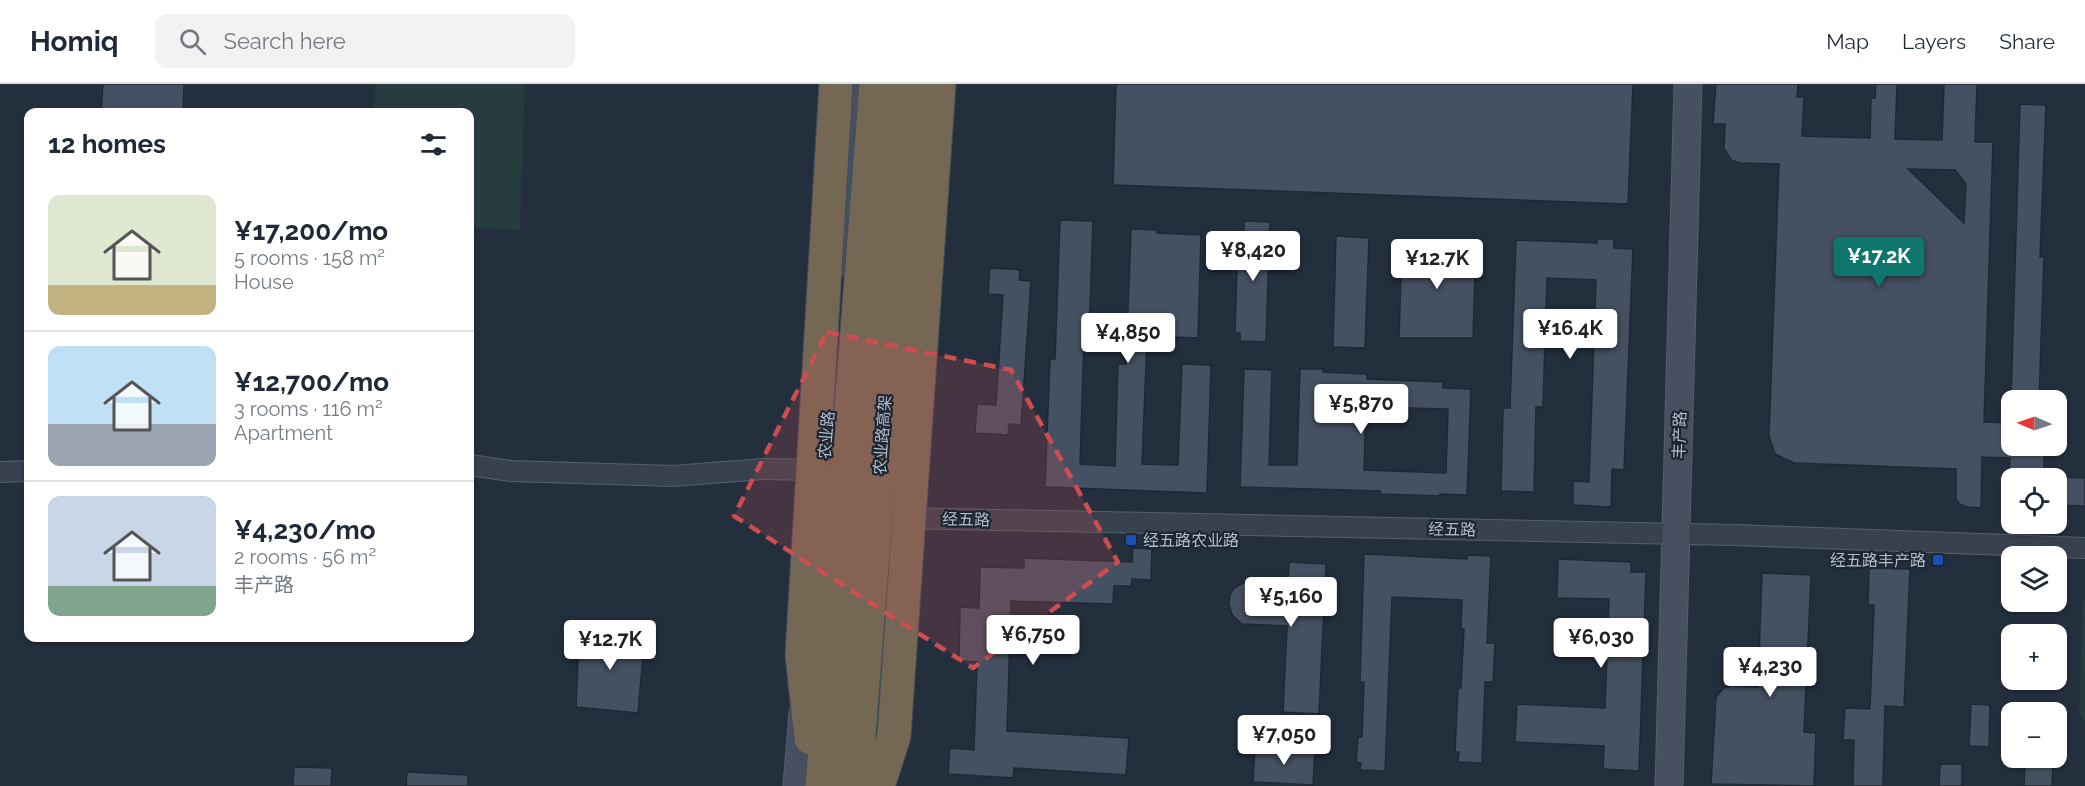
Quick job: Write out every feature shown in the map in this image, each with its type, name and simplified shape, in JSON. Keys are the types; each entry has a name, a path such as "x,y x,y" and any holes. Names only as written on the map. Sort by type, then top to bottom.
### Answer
{"highway":[{"path":"816,786 802,655 836,84"},
{"name":"农业路高架","path":"822,786 876,84"},
{"name":"农业路高架","path":"855,786 909,84"},
{"path":"877,786 894,736 939,84"}],"street":[{"name":"农业路","path":"797,786 856,84"},
{"path":"877,786 925,84"},
{"name":"丰产路","path":"1670,786 1688,84"},
{"path":"474,466 511,471 673,476 763,469 813,470"},
{"path":"0,472 24,471"},
{"name":"经五路","path":"819,517 1676,534 2085,548"}],"highlighted area":[{"path":"827,332 1011,370 1118,562 973,668 734,516"}],"green space":[{"path":"375,84 525,84 520,230 474,228 474,108 374,108"},
{"path":"2083,601 2085,601 2085,722 2079,710"}],"building":[{"path":"103,84 184,84 183,108 101,108"},
{"path":"1116,84 1633,84 1628,204 1113,185"},
{"path":"1716,84 1798,84 1797,97 1804,97 1802,136 1870,138 1871,98 1875,98 1876,84 1897,84 1895,139 1942,140 1944,84 1977,84 1975,142 1993,142 1984,422 2001,423 2001,456 2044,456 2044,468 2010,468 2010,458 1982,457 1981,508 1967,507 1956,499 1956,469 1794,463 1775,454 1769,436 1779,164 1740,163 1731,160 1724,148 1725,124 1713,124","holes":["1908,169 1955,170 1966,184 1964,223"]},
{"path":"2020,104 2046,105 2040,257 2044,257 2039,390 2011,390"},
{"path":"1060,220 1093,221 1089,338 1084,338 1080,464 1115,466 1118,364 1126,364 1131,229 1201,235 1198,338 1153,336 1153,340 1147,340 1142,464 1178,465 1182,364 1211,365 1207,493 1045,487 1050,359 1055,359"},
{"path":"1244,221 1270,222 1266,342 1240,341 1240,333 1235,333 1238,231 1244,231"},
{"path":"1336,236 1369,238 1365,348 1333,347"},
{"path":"1597,239 1614,239 1614,248 1633,249 1624,470 1612,469 1611,507 1573,505 1573,481 1589,482 1596,280 1547,278 1543,407 1536,407 1534,492 1501,491 1503,408 1510,408 1516,240 1597,243"},
{"path":"1402,240 1476,243 1473,338 1399,338"},
{"path":"990,268 1020,270 1019,280 1031,281 1021,425 1009,424 1008,435 975,433 977,404 996,405 1003,295 988,294"},
{"path":"1244,369 1272,370 1269,465 1297,465 1300,369 1367,374 1367,379 1443,382 1443,388 1471,389 1467,495 1380,494 1380,491 1240,487","holes":["1366,407 1448,409 1446,473 1364,470"]},
{"path":"2067,477 2085,478 2085,506 2067,505"},
{"path":"1133,548 1152,549 1151,580 1132,579 1131,586 1114,586 1113,604 1011,601 1007,731 1129,738 1126,775 1014,768 1013,778 948,774 950,748 974,750 977,662 959,661 960,607 979,608 980,567 1024,568 1024,558 1132,562"},
{"path":"1364,554 1467,559 1467,555 1491,556 1487,643 1495,643 1493,682 1485,682 1482,763 1458,762 1459,752 1455,752 1464,629 1461,629 1462,600 1392,597 1385,771 1360,770 1361,763 1356,762 1358,737 1362,737 1364,682 1360,682"},
{"path":"1558,559 1631,562 1631,572 1646,572 1639,771 1603,769 1604,746 1515,742 1517,704 1605,708 1609,599 1557,598"},
{"path":"1289,562 1326,564 1319,714 1283,712 1287,626 1242,624 1232,615 1229,604 1234,588 1243,583 1288,585"},
{"path":"1869,568 1910,569 1904,707 1885,706 1883,786 1853,786 1854,740 1843,740 1845,708 1870,709 1874,605 1868,605"},
{"path":"1762,573 1811,575 1804,732 1816,733 1814,786 1711,784 1716,697 1724,688 1731,686 1758,687"},
{"path":"645,632 638,713 576,707 579,633"},
{"path":"1971,704 1990,705 1989,747 1969,746"},
{"path":"1255,746 1315,750 1313,785 1253,782"},
{"path":"1940,764 1962,764 1962,786 1939,786"},
{"path":"294,767 332,768 331,786 293,786"},
{"path":"2025,768 2053,768 2052,786 2024,786"},
{"path":"407,772 468,775 468,786 406,786"}],"place":[{"name":"经五路农业路","path":"1131,540"},
{"name":"经五路丰产路","path":"1938,560"}]}
